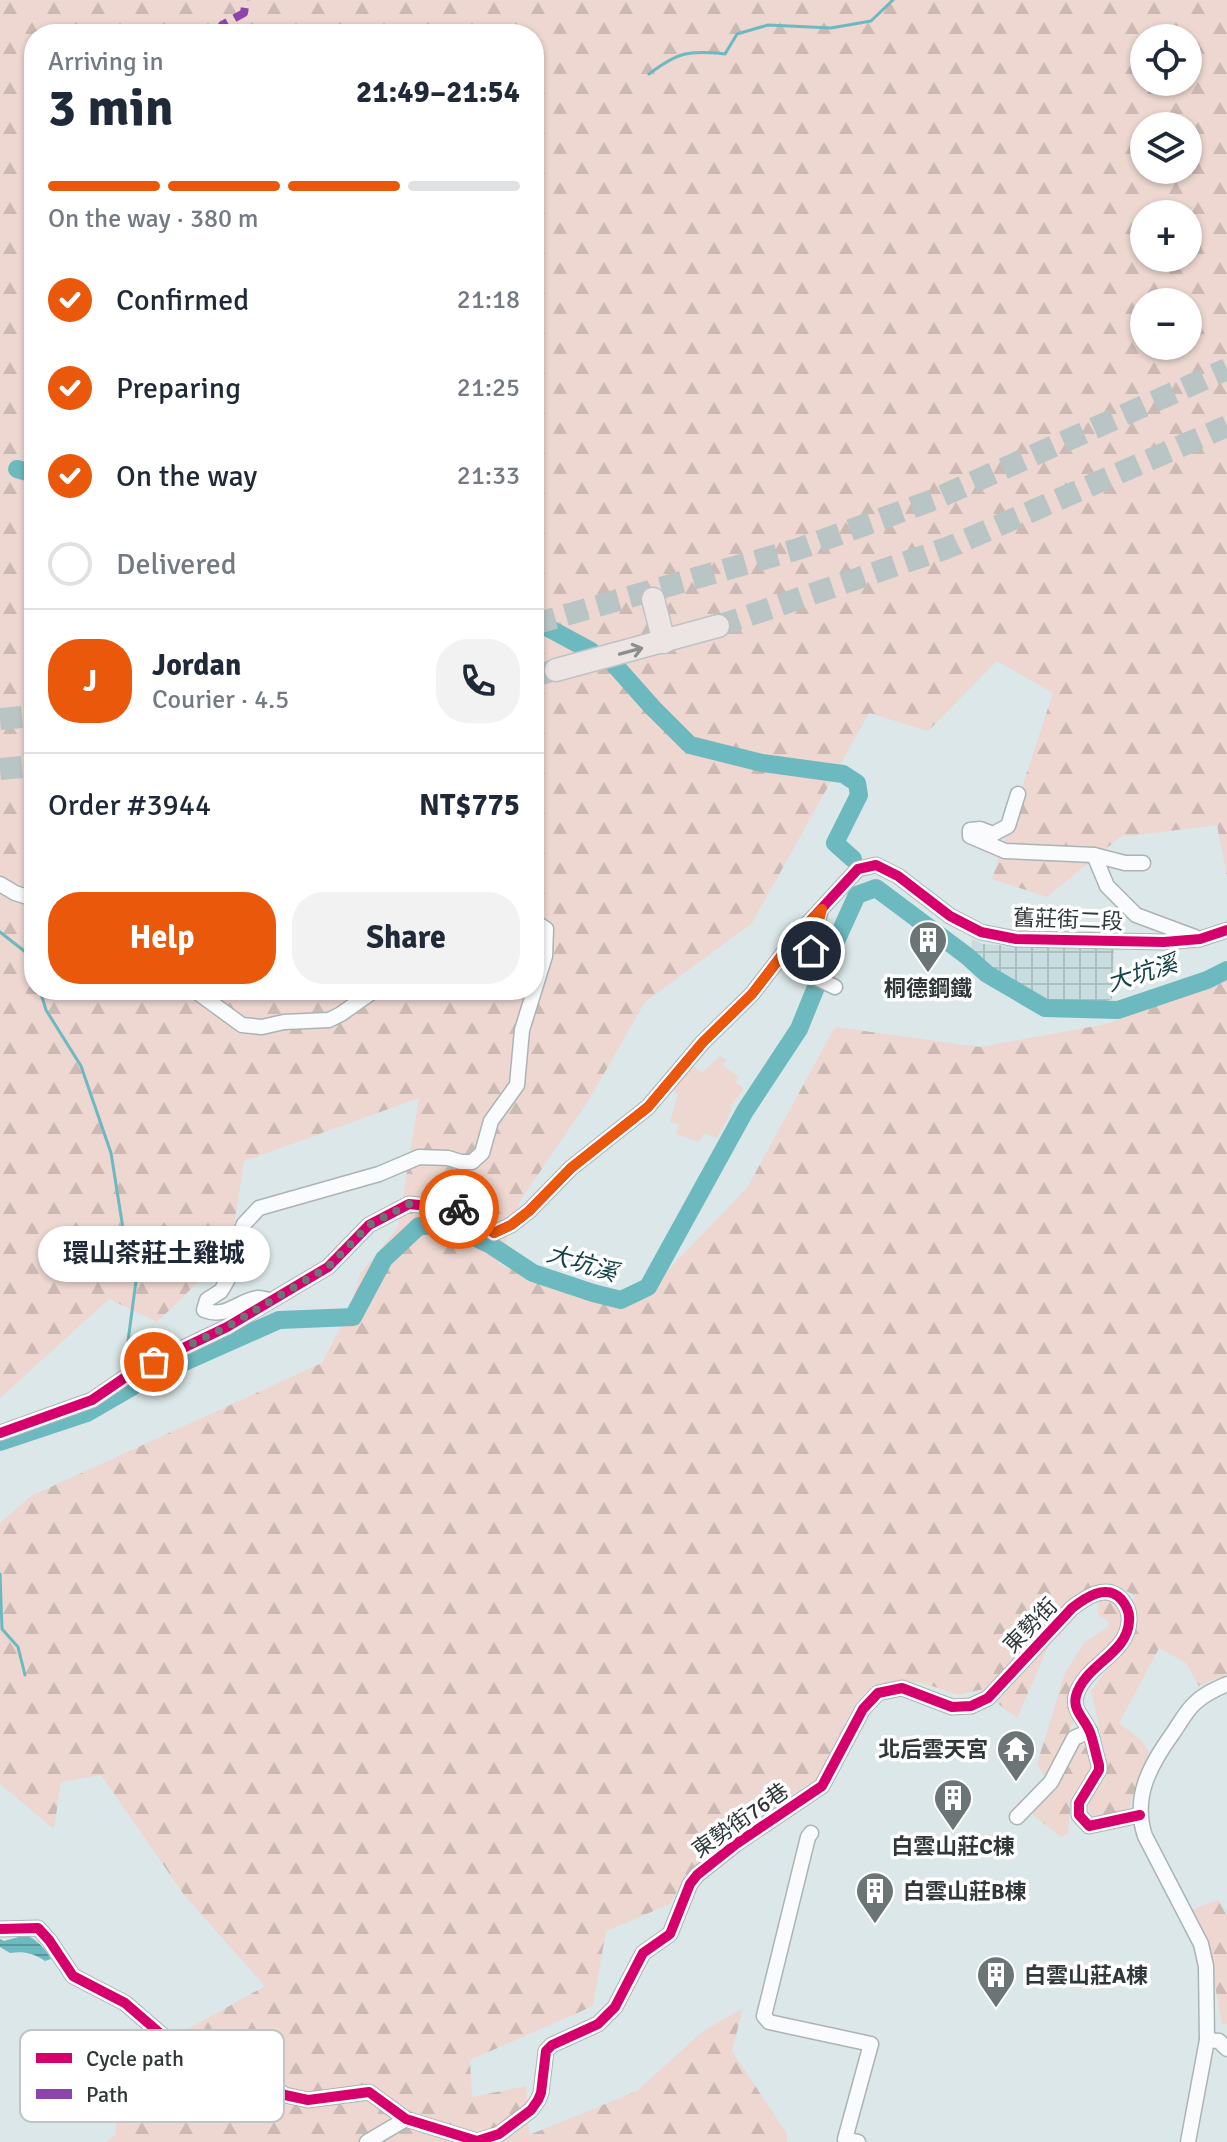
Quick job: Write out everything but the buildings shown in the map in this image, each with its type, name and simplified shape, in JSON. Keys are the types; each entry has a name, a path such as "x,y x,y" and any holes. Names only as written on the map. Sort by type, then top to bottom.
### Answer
{"highway":[{"path":"653,599 664,642"},
{"path":"556,670 718,626"}],"street":[{"path":"1018,794 1008,826 993,834 970,830 970,836 1005,851 1094,855 1125,863 1143,863"},
{"path":"1094,855 1107,886 1136,915 1200,939"},
{"name":"舊莊街二段","path":"0,1433 92,1400 137,1370 227,1327 328,1267 369,1225 409,1204 459,1209 494,1233 511,1225 571,1168 648,1107 703,1042 752,994 799,933 858,869 876,865 898,876 950,916 981,932 1016,939 1164,942 1200,939 1227,930"},
{"path":"0,884 24,896"},
{"path":"822,909 806,973 835,987"},
{"path":"544,928 544,959"},
{"path":"208,1000 242,1025 262,1027 284,1022 329,1020 361,1000"},
{"path":"273,1300 258,1298 225,1313 204,1310 207,1300 221,1291 228,1279 232,1253 244,1224 259,1208 379,1174 419,1157 472,1162 482,1153 491,1121 517,1085 522,1030 531,1000"},
{"name":"東勢街","path":"902,1688 952,1707 971,1706 988,1698 1072,1608 1088,1596 1109,1591 1117,1594 1128,1607 1130,1621 1127,1634 1087,1677 1076,1694 1076,1709 1090,1731 1099,1770 1079,1803 1079,1815 1089,1826 1140,1815"},
{"path":"1188,2142 1207,2040 1206,1966 1201,1944 1145,1836 1140,1815 1141,1795 1157,1755 1195,1702 1227,1684"},
{"name":"東勢街76巷","path":"284,2094 308,2100 369,2092 406,2119 477,2141 499,2134 531,2110 541,2093 546,2051 552,2045 598,2024 615,2007 643,1953 670,1934 690,1884 697,1875 736,1844 822,1786 863,1709 878,1693 902,1688"},
{"path":"1017,1817 1051,1782 1074,1738 1090,1731"},
{"path":"811,1833 764,2016 769,2022 871,2044 851,2141"},
{"name":"東勢街76巷","path":"0,1929 38,1928 73,1976 125,2003 156,2030"},
{"path":"1207,2040 1219,2041 1227,2049"},
{"path":"367,2142 406,2119"}],"shaded area":[{"path":"972,939 983,944 1023,947 1114,949 1112,999 1099,1004 1063,1006 1037,999 1011,987 971,956"}],"green space":[{"path":"0,0 1227,0 1227,878 1217,825 1120,837 1047,897 992,879 1053,693 997,661 928,731 869,713 752,923 645,1002 590,1098 520,1201 498,1264 587,1300 649,1290 747,1188 835,1027 980,1047 1107,1024 1185,994 1227,970 1227,1674 1199,1686 1186,1663 1159,1648 1119,1723 1141,1740 1149,1753 1128,1810 1092,1818 1087,1803 1106,1777 1105,1753 1091,1691 1126,1646 1137,1620 1133,1594 1104,1583 1067,1610 984,1689 958,1695 920,1682 873,1685 855,1704 816,1780 741,1826 688,1874 670,1904 606,1931 593,2006 470,2060 472,2097 526,2086 529,2135 637,2091 702,2032 743,2008 732,2051 787,2134 787,2142 106,2142 116,2134 116,2122 284,2122 284,2030 186,2030 265,1986 185,1896 101,1775 61,1782 54,1829 0,1784 0,1523 31,1496 322,1363 349,1310 360,1274 398,1227 419,1098 244,1161 230,1251 157,1322 109,1299 0,1398"},
{"path":"720,1056 727,1060 722,1065 739,1077 735,1082 744,1089 729,1108 732,1110 717,1138 704,1133 699,1142 676,1134 680,1124 670,1122 678,1094 673,1090 691,1065 702,1073"},
{"path":"1109,1597 1124,1611 1122,1622 1106,1649 1076,1680 1075,1719 1045,1777 1037,1764 1065,1673 1084,1643 1108,1627 1109,1622 1098,1615 1099,1600"},
{"path":"1049,1645 1017,1718 996,1702"},
{"path":"1077,1743 1085,1746 1093,1766 1071,1797 1068,1834 1061,1837 1031,1813 1057,1786"},
{"path":"1218,1900 1227,1916 1227,2024 1222,2025 1209,1950 1191,1910"}],"water":[{"path":"26,1935 34,1939 51,1959 45,1961 28,1953 10,1953 0,1947 0,1939 4,1941"}],"waterway":[{"path":"649,74 684,54 725,54 737,34 768,25 831,28 871,21 893,0"},
{"path":"17,469 24,471"},
{"path":"544,626 591,651"},
{"path":"613,663 690,745 762,763 843,774 857,783 859,795 835,843 853,859"},
{"name":"大坑溪","path":"822,972 857,895 876,888 987,974 1045,1008 1118,1010 1207,980 1227,970"},
{"path":"0,932 24,951"},
{"name":"大坑溪","path":"0,1442 87,1413 144,1380 279,1320 353,1317 384,1259 419,1226 449,1225 489,1244 533,1273 593,1293 621,1300 648,1287 745,1111 799,1029 816,987"},
{"path":"43,1000 81,1066 111,1153 125,1241 136,1281 128,1341 131,1363"},
{"path":"0,1574 2,1629 18,1647 25,1675"}],"tunnel":[{"path":"544,621 798,549 933,500 1227,369"},
{"path":"718,626 947,548 1227,426"},
{"path":"544,673 556,670"},
{"path":"0,719 24,717"},
{"path":"0,769 24,767"}],"marked path":[{"path":"224,24 244,13 246,0"}],"cycle path":[{"path":"0,1433 92,1400 133,1372 227,1327 328,1267 369,1225 409,1204 459,1209 494,1233 511,1225 571,1168 648,1107 703,1042 752,994 799,933 858,869 876,865 898,876 950,916 981,932 1016,939 1164,942 1200,939 1227,930"},
{"path":"284,2094 308,2100 369,2092 406,2119 477,2141 499,2134 531,2110 538,2100 546,2051 552,2045 598,2024 615,2007 643,1953 670,1934 690,1884 697,1875 736,1844 822,1786 863,1709 878,1693 902,1688 952,1707 971,1706 988,1698 1072,1608 1102,1592 1115,1594 1121,1599 1128,1609 1129,1621 1121,1642 1088,1676 1076,1696 1076,1707 1089,1730 1099,1765 1079,1803 1079,1815 1089,1826 1140,1815"},
{"path":"0,1929 38,1928 73,1976 125,2003 156,2030"}],"way so far":[{"path":"154,1362 227,1327 328,1267 369,1225 409,1204 459,1209"}],"place":[{"name":"桐德鋼鐵","path":"928,974"},
{"name":"環山茶莊土雞城","path":"154,1362"},
{"name":"北后雲天宮","path":"1016,1783"},
{"name":"白雲山莊C棟","path":"953,1832"},
{"name":"白雲山莊B棟","path":"875,1925"},
{"name":"白雲山莊A棟","path":"996,2009"}],"route":[{"path":"459,1209 494,1233 511,1225 571,1168 648,1107 703,1042 752,994 799,933 822,909 811,951"}]}
